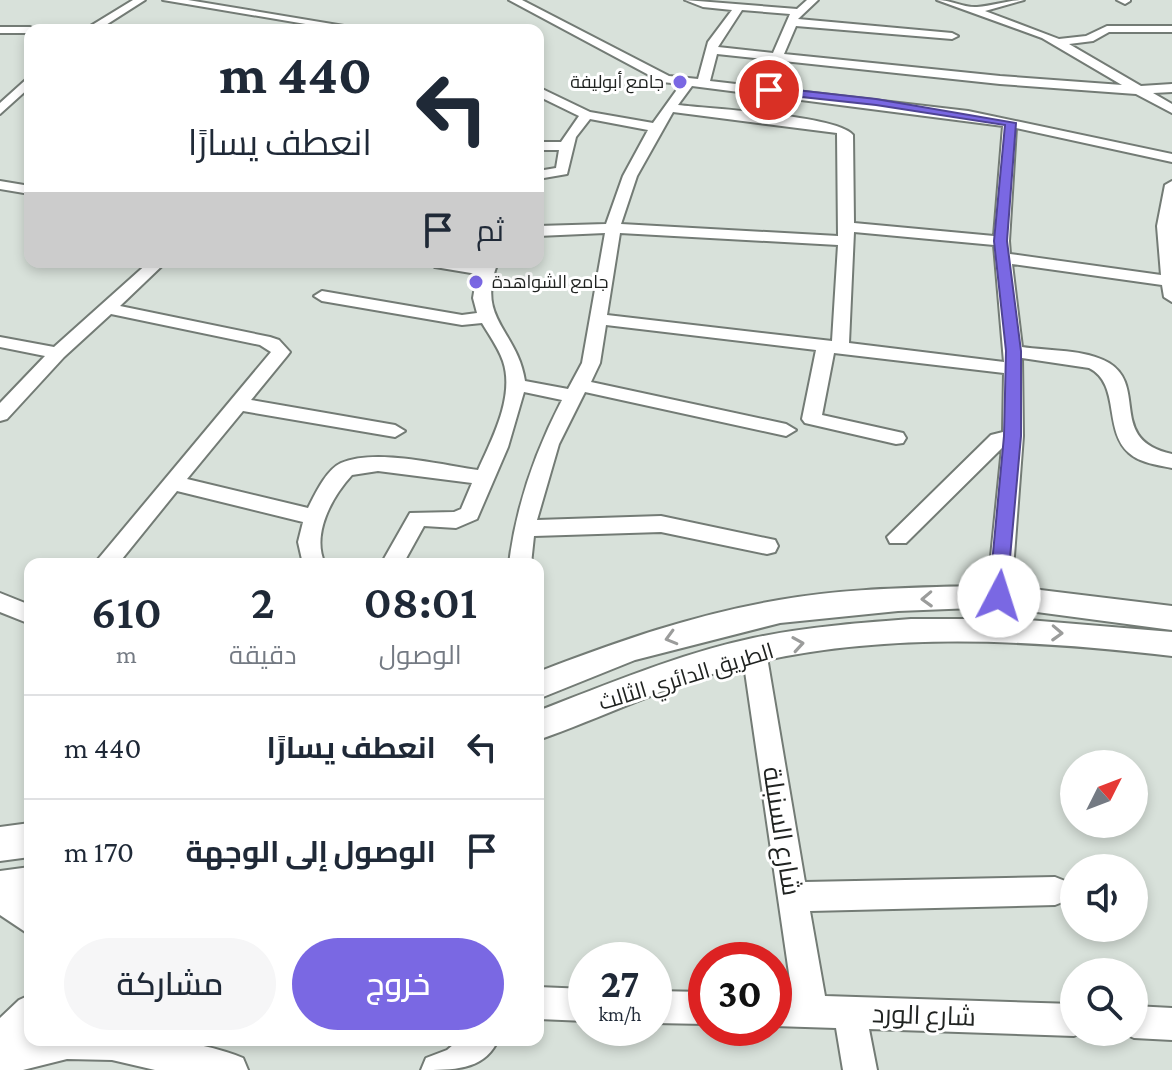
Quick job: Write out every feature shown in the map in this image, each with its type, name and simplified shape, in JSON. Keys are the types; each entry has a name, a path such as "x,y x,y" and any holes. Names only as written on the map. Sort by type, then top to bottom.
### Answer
{"main road":[{"name":"الطريق الدائري الثالث","path":"544,684 628,650 780,611 898,600 999,596 1172,618"},
{"name":"الطريق الدائري الثالث","path":"544,724 627,690 754,651 886,632 1097,634 1172,644"},
{"path":"0,844 24,841"},
{"path":"0,889 24,886"}],"street":[{"path":"100,24 140,0"},
{"path":"168,0 319,24"},
{"path":"248,11 268,0"},
{"path":"514,0 666,79 876,102 1010,123 1172,158"},
{"path":"690,0 796,17 952,36"},
{"path":"777,57 796,17 813,0"},
{"path":"942,0 1058,42 1172,109"},
{"path":"976,10 1019,0"},
{"path":"521,558 524,528 549,444 591,363 614,228 624,189 656,127 669,108 696,83 711,50 739,7"},
{"path":"1058,42 1089,39 1107,29 1172,29"},
{"path":"0,30 24,30"},
{"path":"711,50 953,75 1172,88"},
{"path":"0,110 5,97 24,84"},
{"path":"1130,87 1172,118"},
{"path":"544,94 587,115 656,127"},
{"path":"669,108 823,125 842,130 846,135 846,234 833,348 812,419 896,438"},
{"path":"544,174 562,171 569,136 587,115"},
{"path":"999,596 1013,436 1013,359 1002,249 1010,123"},
{"path":"544,146 566,146"},
{"path":"0,185 24,189"},
{"path":"544,231 614,228 846,234 1002,249 1171,278 1165,236 1166,198 1172,185"},
{"path":"0,415 58,353 151,268"},
{"path":"395,558 418,518 456,520 469,514 485,478 517,385 512,356 484,317 480,302 488,268"},
{"path":"322,296 462,320 484,317"},
{"path":"105,308 254,339 280,348 280,356 110,558"},
{"path":"599,319 833,348 1094,363 1110,373 1130,443 1148,457 1172,461"},
{"path":"0,342 58,353"},
{"path":"517,385 576,390 786,430"},
{"path":"240,404 395,431"},
{"path":"898,537 998,440 1013,436"},
{"path":"310,558 307,546 316,518 340,475 360,465 378,464 485,478"},
{"path":"174,483 316,518"},
{"path":"524,528 661,524 767,546"},
{"path":"0,602 24,612"},
{"name":"شارع السنبلة","path":"754,651 811,1011"},
{"path":"793,897 1055,891"},
{"path":"0,898 24,914"},
{"path":"544,1003 568,1004"},
{"name":"شارع الورد","path":"792,1010 1060,1020"},
{"path":"850,1012 860,1070"},
{"path":"0,1041 24,1019"},
{"path":"1148,1023 1172,1024"},
{"path":"0,1059 54,1046"},
{"path":"126,1046 231,1070"},
{"path":"438,1070 478,1051"}],"place":[{"name":"جامع أبوليفة","path":"680,82"},
{"name":"جامع الشواهدة","path":"476,282"}],"route":[{"path":"769,90 876,102 1010,123 1001,241 1013,351 1013,436 999,596"}]}
